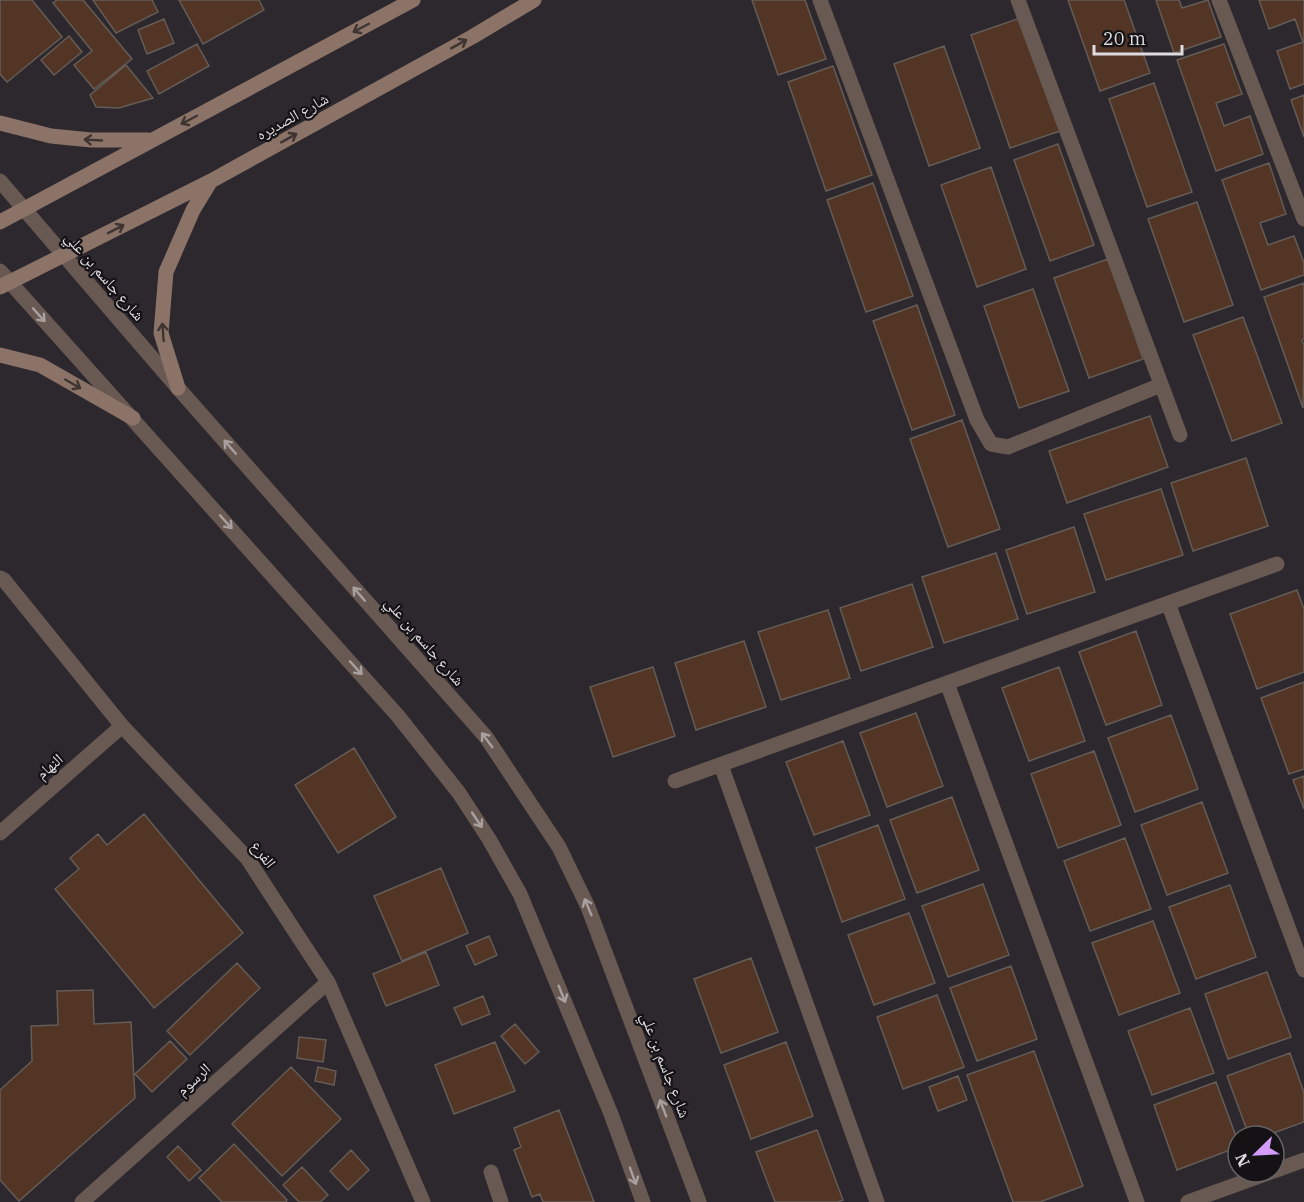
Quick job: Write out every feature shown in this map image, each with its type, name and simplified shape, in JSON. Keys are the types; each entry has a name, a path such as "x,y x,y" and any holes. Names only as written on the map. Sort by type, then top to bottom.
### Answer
{"main road":[{"path":"0,222 413,0"},
{"name":"شارع الصديره","path":"3,280 64,255 211,181 472,37 534,0"},
{"path":"0,123 51,136 91,140 151,140"},
{"path":"178,388 161,333 166,272 193,210 211,181"},
{"path":"0,356 40,365 133,418"}],"street":[{"path":"820,0 977,420 991,444 1008,447 1161,385"},
{"path":"1018,0 1180,435"},
{"path":"1219,0 1304,219"},
{"name":"شارع جاسم بن علي","path":"0,181 178,388 486,737 559,847 588,907 699,1202"},
{"path":"3,280 133,418 398,716 459,793 489,838 520,894 611,1114 643,1202"},
{"path":"675,781 1277,564"},
{"name":"الفرع","path":"0,578 4,580 122,726 247,858 328,982 423,1202"},
{"path":"1168,603 1304,970"},
{"path":"947,683 1137,1202"},
{"name":"النهام","path":"0,833 122,726"},
{"path":"721,765 877,1202"},
{"name":"الرسوم","path":"82,1202 328,982"},
{"path":"1286,1166 1304,1160"},
{"path":"491,1172 501,1202"},
{"path":"1188,1202 1237,1184"}],"building":[{"path":"0,0 32,0 62,37 7,82 0,74"},
{"path":"57,0 83,0 132,59 94,89 74,65 92,51 53,3"},
{"path":"93,0 152,0 158,12 116,33"},
{"path":"179,0 259,0 264,10 203,44"},
{"path":"752,0 805,0 826,59 778,75"},
{"path":"1068,0 1124,0 1150,73 1100,91"},
{"path":"1156,0 1179,0 1182,8 1208,0 1221,37 1174,53"},
{"path":"1259,0 1304,0 1304,84 1290,89 1277,51 1303,42 1295,19 1269,29"},
{"path":"1020,18 1060,131 1010,148 971,35"},
{"path":"164,19 174,43 147,54 138,30"},
{"path":"69,36 82,52 54,75 41,60"},
{"path":"197,44 209,66 159,94 147,71"},
{"path":"1224,44 1242,94 1216,103 1224,126 1250,116 1263,154 1216,171 1177,60"},
{"path":"944,46 980,148 929,166 894,64"},
{"path":"126,65 153,98 119,108 96,107 90,95"},
{"path":"833,66 872,175 826,191 788,82"},
{"path":"1154,83 1192,192 1147,207 1109,99"},
{"path":"1304,95 1304,137 1291,100"},
{"path":"1058,144 1094,245 1050,261 1014,160"},
{"path":"1269,163 1286,214 1260,223 1268,245 1294,236 1304,263 1304,275 1261,290 1222,180"},
{"path":"991,167 1026,269 977,287 941,185"},
{"path":"873,183 913,296 866,312 827,200"},
{"path":"1197,202 1233,305 1184,322 1148,219"},
{"path":"1108,259 1143,359 1089,378 1054,278"},
{"path":"1304,283 1304,339 1302,340 1304,346 1303,408 1264,297"},
{"path":"1033,289 1069,391 1019,408 984,306"},
{"path":"917,305 955,415 912,430 873,321"},
{"path":"1243,317 1282,423 1232,441 1193,335"},
{"path":"1150,416 1168,467 1067,503 1049,451"},
{"path":"962,420 1000,529 948,547 910,439"},
{"path":"1246,458 1268,526 1193,551 1171,483"},
{"path":"1161,489 1183,555 1106,580 1084,514"},
{"path":"1074,527 1095,592 1027,614 1006,550"},
{"path":"996,553 1018,619 944,643 922,577"},
{"path":"912,584 933,647 861,671 840,608"},
{"path":"1297,590 1304,609 1304,672 1257,689 1230,614"},
{"path":"828,610 850,678 781,700 758,632"},
{"path":"1136,631 1162,705 1106,725 1079,652"},
{"path":"744,641 766,707 696,730 675,663"},
{"path":"653,667 675,736 613,757 590,687"},
{"path":"1059,667 1085,741 1029,761 1002,688"},
{"path":"1304,682 1304,769 1289,774 1261,698"},
{"path":"916,713 943,786 887,807 860,733"},
{"path":"1171,715 1198,789 1135,812 1108,738"},
{"path":"843,741 870,815 814,835 786,762"},
{"path":"354,748 396,817 338,853 295,785"},
{"path":"1094,751 1121,825 1058,848 1031,774"},
{"path":"1304,776 1304,809 1293,780"},
{"path":"952,797 979,870 917,893 890,820"},
{"path":"1202,802 1228,873 1167,895 1141,825"},
{"path":"144,814 243,933 154,1008 55,889 79,869 70,858 98,834 107,845"},
{"path":"878,825 905,899 842,922 816,848"},
{"path":"1125,838 1151,909 1090,931 1064,861"},
{"path":"441,868 468,933 402,961 374,896"},
{"path":"983,884 1009,955 948,977 922,906"},
{"path":"1230,885 1256,957 1196,979 1169,907"},
{"path":"909,913 935,983 874,1005 848,935"},
{"path":"1153,921 1180,993 1119,1015 1092,943"},
{"path":"489,936 497,955 475,965 466,946"},
{"path":"426,952 439,985 386,1006 373,974"},
{"path":"751,958 778,1032 721,1053 694,979"},
{"path":"237,963 260,988 190,1055 167,1031"},
{"path":"1011,966 1037,1039 977,1061 950,988"},
{"path":"1267,972 1291,1037 1228,1059 1205,994"},
{"path":"93,990 94,1024 131,1022 135,1098 19,1201 0,1180 0,1090 32,1061 31,1026 58,1025 57,991"},
{"path":"937,995 964,1067 903,1089 877,1017"},
{"path":"483,996 490,1014 462,1025 454,1008"},
{"path":"1190,1008 1214,1073 1152,1095 1128,1031"},
{"path":"515,1024 539,1052 525,1064 501,1036"},
{"path":"299,1037 326,1040 323,1062 297,1058"},
{"path":"170,1041 187,1059 152,1092 135,1074"},
{"path":"495,1042 515,1091 454,1114 435,1065"},
{"path":"786,1042 813,1116 751,1139 724,1065"},
{"path":"1034,1051 1083,1186 1040,1202 1013,1202 967,1075"},
{"path":"1290,1053 1304,1093 1304,1122 1286,1128 1286,1124 1245,1124 1227,1076"},
{"path":"291,1067 341,1119 282,1176 232,1124"},
{"path":"318,1067 336,1071 334,1085 315,1081"},
{"path":"958,1076 967,1100 938,1111 929,1087"},
{"path":"1216,1082 1231,1124 1226,1124 1226,1152 1177,1170 1154,1105"},
{"path":"559,1110 594,1202 543,1202 540,1194 532,1197 514,1150 521,1147 514,1128"},
{"path":"817,1130 843,1200 838,1202 775,1202 756,1152"},
{"path":"234,1144 287,1200 286,1202 222,1202 199,1178"},
{"path":"178,1146 201,1170 189,1181 167,1157"},
{"path":"351,1150 369,1170 348,1190 330,1171"},
{"path":"302,1167 328,1195 320,1202 299,1202 283,1185"}]}
